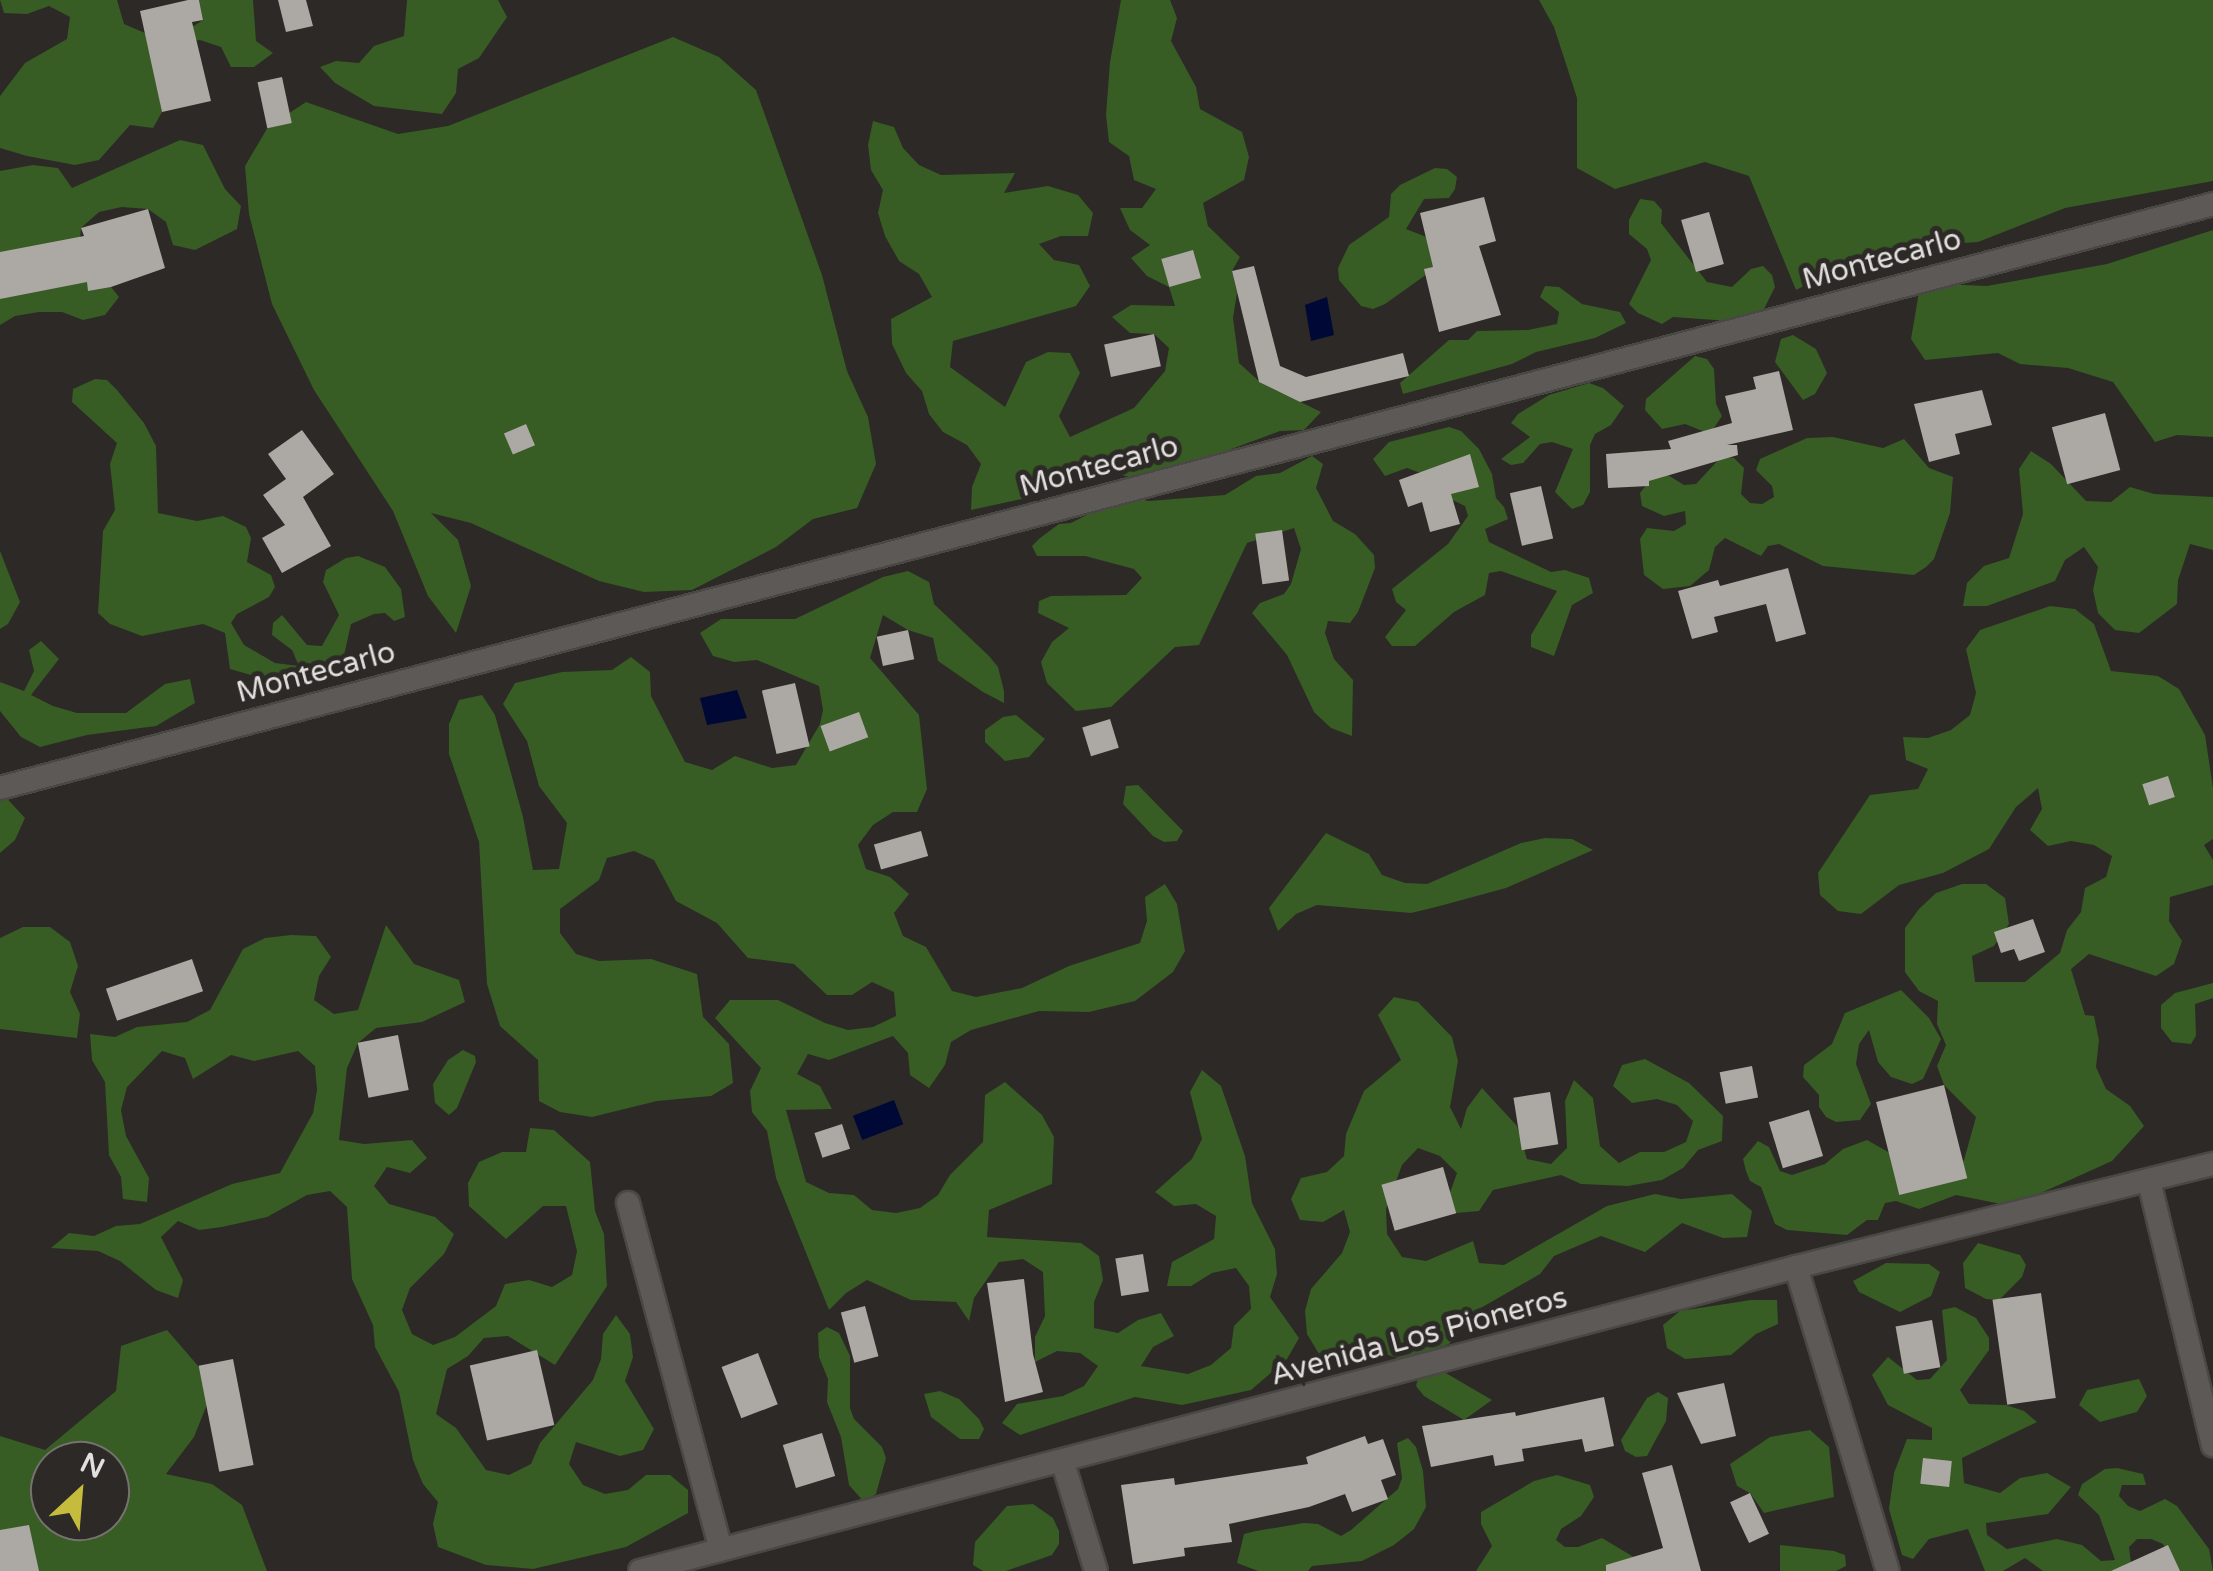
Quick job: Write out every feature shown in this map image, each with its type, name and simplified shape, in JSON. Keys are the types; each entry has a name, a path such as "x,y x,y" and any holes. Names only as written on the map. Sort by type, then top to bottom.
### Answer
{"street":[{"name":"Montecarlo","path":"0,788 2213,204"},
{"name":"Avenida Los Pioneros","path":"640,1571 1063,1464 1796,1267 2213,1164"},
{"path":"2150,1181 2213,1445"},
{"path":"628,1203 721,1550"},
{"path":"1796,1267 1888,1571"},
{"path":"1063,1464 1096,1571"}],"green space":[{"path":"0,0 117,0 124,24 145,33 183,33 203,20 199,0 253,0 256,41 273,53 254,67 231,67 221,47 200,40 177,43 157,86 162,112 153,128 130,125 99,160 75,165 27,156 0,148 0,96 25,63 67,39 70,17 49,6 27,14 4,13"},
{"path":"407,0 498,0 507,17 479,58 458,69 456,93 442,114 374,106 335,83 320,67 336,61 359,63 374,46 404,36"},
{"path":"1121,0 1170,0 1177,18 1171,41 1196,87 1200,109 1242,132 1249,157 1244,180 1203,203 1208,226 1240,257 1232,271 1237,293 1233,318 1239,363 1260,382 1321,412 1304,430 1280,431 1210,457 1192,476 1135,479 1084,463 1039,482 1022,499 971,510 972,487 981,464 967,445 943,432 929,414 922,391 906,373 892,344 891,319 932,297 919,274 899,261 885,236 878,213 883,190 871,170 868,145 873,121 894,127 903,148 919,165 941,175 1015,173 1004,193 1048,186 1078,195 1093,213 1088,236 1061,236 1039,244 1054,260 1079,265 1090,286 1076,306 953,341 950,367 1005,407 1026,362 1048,352 1070,353 1080,373 1059,416 1070,437 1134,408 1165,371 1169,348 1154,334 1130,333 1112,317 1131,305 1175,306 1169,287 1147,276 1131,258 1150,245 1130,230 1120,208 1142,208 1156,189 1134,180 1129,156 1109,142 1106,115 1110,62"},
{"path":"1539,0 2213,0 2213,181 2065,208 1978,242 1879,249 1796,290 1749,176 1705,162 1615,189 1577,168 1577,98 1554,27"},
{"path":"673,37 719,57 756,90 822,275 847,371 868,417 876,464 857,508 813,519 776,547 692,590 644,592 599,581 471,523 431,513 458,540 471,586 456,633 428,596 393,511 314,390 272,304 249,214 245,166 268,127 306,102 398,134 448,126"},
{"path":"180,140 203,145 225,189 241,206 237,229 195,250 173,245 166,222 148,209 122,207 99,212 81,228 79,254 86,278 111,287 119,297 105,315 83,320 62,312 39,312 15,316 0,325 0,171 33,165 58,168 72,188"},
{"path":"1435,168 1447,169 1457,177 1455,189 1449,198 1424,199 1406,229 1442,243 1444,262 1385,304 1373,309 1361,306 1339,280 1338,268 1349,245 1389,217 1391,194 1400,185"},
{"path":"1640,199 1654,201 1662,210 1661,223 1707,282 1732,287 1751,269 1763,266 1772,275 1775,287 1764,309 1729,321 1673,317 1662,324 1638,313 1629,304 1651,260 1647,249 1629,234 1629,220"},
{"path":"2213,230 2213,437 2177,435 2155,442 2113,382 2068,368 2020,364 1998,353 1925,360 1911,339 1919,292 1940,284 1987,286 2107,264"},
{"path":"1545,286 1559,287 1582,304 1620,312 1626,323 1595,338 1536,352 1512,364 1403,394 1400,383 1449,340 1468,340 1477,331 1528,330 1557,324 1559,312 1540,297"},
{"path":"1793,335 1816,349 1827,373 1815,394 1803,400 1775,362 1781,339"},
{"path":"1695,356 1707,359 1714,369 1716,404 1722,416 1710,434 1685,424 1662,429 1645,410 1646,399"},
{"path":"95,379 107,380 117,390 144,423 156,446 158,513 197,521 223,516 246,527 251,538 247,562 271,575 275,587 269,597 237,614 231,623 244,645 275,663 299,666 292,650 272,635 273,623 282,615 307,645 322,646 339,615 323,582 326,570 346,558 358,556 385,567 401,589 405,617 394,621 385,613 374,614 351,624 343,660 335,669 278,683 230,669 225,633 203,624 142,636 110,624 98,613 103,531 115,510 110,464 117,443 72,402 73,389"},
{"path":"1589,383 1603,388 1624,406 1611,425 1595,434 1590,445 1590,492 1583,505 1572,509 1555,492 1573,449 1552,442 1540,444 1523,463 1511,465 1501,459 1530,437 1511,423 1518,414 1549,395"},
{"path":"1449,427 1461,431 1479,449 1492,474 1496,498 1504,507 1508,519 1485,529 1489,542 1551,572 1565,570 1589,578 1593,593 1572,605 1554,656 1531,647 1531,635 1557,591 1501,571 1489,573 1485,595 1454,612 1415,646 1392,646 1385,637 1406,610 1396,602 1392,589 1448,544 1468,516 1465,506 1442,495 1429,476 1407,468 1385,476 1373,459 1389,442"},
{"path":"1833,437 1883,448 1904,439 1929,468 1953,477 1950,513 1934,559 1926,567 1914,575 1823,566 1779,544 1768,546 1761,556 1725,538 1715,547 1709,570 1690,586 1663,589 1644,575 1640,539 1647,528 1674,531 1686,524 1685,511 1664,516 1642,506 1640,493 1651,479 1663,472 1684,485 1696,484 1721,457 1734,458 1744,468 1741,494 1750,503 1762,504 1774,497 1772,486 1756,470 1760,459 1807,438"},
{"path":"2031,451 2051,464 2086,501 2111,502 2130,487 2154,494 2213,497 2213,550 2190,544 2178,580 2177,604 2139,633 2115,630 2098,613 2093,590 2098,567 2084,547 2065,560 2055,581 1987,606 1963,606 1967,583 1984,566 2009,558 2023,514 2019,469"},
{"path":"1312,456 1323,464 1316,488 1333,521 1355,534 1374,555 1375,568 1358,612 1350,623 1328,621 1325,633 1334,659 1353,680 1352,736 1331,728 1314,712 1287,655 1252,613 1260,603 1284,594 1291,584 1301,549 1294,528 1247,543 1199,645 1175,647 1111,707 1076,711 1047,683 1041,662 1052,642 1069,628 1038,613 1039,601 1051,596 1126,595 1142,578 1134,569 1085,556 1037,556 1032,546 1040,538 1059,524 1071,523 1124,496 1149,501 1225,495 1256,476 1280,473"},
{"path":"0,551 20,602 8,624 0,629"},
{"path":"908,571 929,582 934,604 998,667 1004,703 938,661 933,638 908,630 883,615 870,658 919,715 927,789 917,812 893,812 873,825 858,845 866,869 890,877 909,894 894,913 903,936 926,947 952,991 976,997 1022,988 1069,966 1140,943 1147,921 1145,897 1165,884 1177,904 1185,951 1173,972 1135,1001 1089,1012 1039,1011 971,1030 951,1042 945,1065 929,1088 910,1075 908,1053 893,1036 829,1060 808,1054 797,1074 820,1086 832,1109 786,1110 806,1182 829,1193 854,1195 872,1210 896,1213 920,1208 938,1195 950,1175 983,1142 985,1095 1005,1082 1042,1115 1054,1137 1052,1184 989,1210 987,1237 1081,1243 1099,1256 1103,1280 1094,1302 1094,1328 1118,1333 1138,1320 1161,1313 1174,1336 1153,1347 1141,1366 1188,1374 1211,1365 1231,1348 1234,1326 1251,1309 1249,1286 1236,1268 1212,1273 1191,1286 1167,1286 1172,1262 1214,1239 1216,1216 1196,1204 1174,1206 1155,1192 1192,1159 1202,1139 1190,1092 1202,1070 1221,1086 1245,1156 1252,1203 1275,1249 1277,1274 1270,1297 1299,1338 1287,1359 1251,1390 1182,1405 1135,1397 1020,1435 1002,1423 1017,1404 1063,1396 1084,1386 1098,1366 1080,1353 1057,1351 1035,1362 1035,1337 1045,1316 1043,1272 1023,1259 999,1262 974,1298 969,1321 956,1302 911,1300 867,1280 829,1310 776,1178 767,1131 752,1112 750,1091 761,1068 715,1018 730,1000 778,1000 848,1030 873,1027 896,1016 894,992 872,982 852,995 827,995 794,964 748,958 717,923 676,901 654,860 634,851 607,858 599,880 560,909 560,933 576,954 599,961 651,959 697,974 703,1017 729,1044 733,1083 711,1096 657,1101 592,1117 560,1112 539,1101 538,1060 500,1026 487,984 479,842 449,754 449,724 459,700 482,695 495,715 533,870 559,869 567,823 539,786 527,741 503,704 515,683 562,672 612,670 631,657 650,672 651,696 685,762 712,770 735,756 772,768 796,765 820,724 823,710 819,686 757,660 734,662 713,656 700,633 721,619 795,619 883,577"},
{"path":"2050,606 2075,609 2094,624 2111,671 2158,676 2179,689 2205,735 2213,788 2213,839 2204,845 2213,860 2213,885 2170,897 2169,921 2182,941 2174,964 2156,976 2089,954 2071,969 2085,1015 2094,1016 2099,1040 2096,1067 2106,1089 2130,1106 2144,1126 2112,1161 2023,1201 2001,1204 1956,1195 1919,1209 1896,1201 1885,1203 1878,1220 1867,1220 1847,1235 1787,1230 1775,1224 1761,1187 1750,1181 1746,1171 1743,1159 1758,1141 1769,1147 1780,1171 1792,1175 1825,1164 1843,1149 1867,1140 1890,1153 1901,1174 1950,1178 1964,1160 1976,1117 1944,1085 1937,1066 1946,1045 1937,1024 1938,1001 1919,991 1905,972 1905,928 1919,909 1936,893 1962,884 1986,884 2005,898 2009,924 1994,946 1972,956 1975,982 2025,982 2060,953 2067,930 2081,912 2085,888 2106,877 2112,856 2094,845 2071,841 2048,846 2030,830 2042,809 2038,788 2016,807 1989,849 1943,873 1899,885 1861,914 1838,911 1820,895 1818,873 1870,795 1918,789 1928,769 1906,760 1903,737 1928,738 1951,730 1970,715 1976,693 1966,649 1980,630"},
{"path":"41,641 59,659 31,695 53,706 77,713 126,713 165,684 190,679 195,703 156,726 87,735 40,747 21,737 0,711 0,682 24,691 34,671 29,650"},
{"path":"1016,715 1045,739 1029,757 1005,761 985,742 985,730 1003,717"},
{"path":"1138,785 1183,831 1177,841 1164,842 1153,836 1123,804 1126,786"},
{"path":"0,791 25,818 15,840 0,853"},
{"path":"1326,833 1369,854 1382,875 1405,883 1427,884 1521,843 1545,838 1572,839 1593,850 1506,888 1436,907 1411,913 1317,905 1296,914 1278,931 1269,908"},
{"path":"386,925 414,964 459,980 465,1002 422,1022 376,1028 358,1043 347,1068 339,1140 364,1144 412,1140 427,1158 410,1173 387,1167 374,1186 389,1204 435,1217 454,1234 444,1254 410,1288 402,1310 412,1334 433,1345 455,1337 496,1306 505,1284 529,1280 552,1287 572,1275 577,1251 566,1206 543,1206 506,1239 469,1206 468,1183 479,1162 502,1152 526,1152 530,1128 554,1130 590,1162 595,1211 604,1234 607,1286 555,1365 508,1336 484,1338 468,1356 447,1369 436,1414 456,1428 486,1470 509,1475 531,1464 540,1443 593,1380 601,1359 603,1334 616,1315 630,1334 633,1357 625,1381 654,1429 643,1450 620,1456 576,1442 569,1464 583,1485 605,1494 628,1490 646,1475 670,1475 688,1490 688,1513 626,1547 533,1569 486,1565 438,1547 433,1524 438,1502 423,1484 413,1460 399,1392 375,1347 373,1325 352,1279 347,1207 330,1191 307,1195 267,1217 222,1227 199,1230 178,1221 161,1237 183,1280 178,1298 156,1290 120,1261 98,1251 51,1248 69,1233 94,1236 116,1226 140,1224 232,1184 280,1173 313,1113 317,1090 315,1066 298,1051 254,1061 231,1055 193,1079 185,1058 162,1051 127,1087 121,1110 126,1136 149,1178 147,1202 123,1199 121,1177 109,1155 105,1082 92,1060 90,1034 115,1037 137,1027 187,1022 210,1010 243,949 265,938 291,935 316,936 331,957 319,976 314,1000 334,1014 358,1010"},
{"path":"23,927 50,927 70,942 78,966 70,992 80,1014 77,1038 0,1029 0,938"},
{"path":"2213,983 2213,998 2195,1004 2196,1036 2191,1044 2172,1042 2161,1028 2161,1005 2175,993"},
{"path":"1901,990 1929,1018 1941,1039 1923,1079 1912,1084 1891,1077 1878,1062 1869,1030 1859,1044 1856,1064 1871,1104 1860,1120 1836,1122 1826,1117 1819,1107 1819,1095 1803,1077 1804,1065 1832,1044 1845,1013"},
{"path":"1394,997 1418,1002 1452,1037 1458,1061 1450,1107 1461,1129 1467,1108 1482,1088 1517,1126 1527,1159 1551,1164 1567,1148 1565,1101 1574,1080 1593,1098 1600,1146 1619,1163 1640,1152 1664,1152 1686,1142 1693,1121 1677,1105 1657,1099 1632,1103 1613,1086 1622,1065 1645,1059 1689,1083 1723,1116 1722,1141 1698,1150 1683,1168 1662,1180 1628,1186 1581,1184 1561,1175 1493,1190 1479,1211 1456,1213 1448,1198 1457,1173 1440,1156 1418,1148 1402,1165 1386,1209 1387,1234 1402,1257 1426,1261 1473,1241 1479,1263 1504,1265 1607,1206 1655,1194 1681,1199 1732,1194 1752,1211 1747,1237 1723,1238 1682,1223 1645,1252 1601,1236 1554,1256 1540,1274 1479,1309 1449,1344 1401,1359 1379,1352 1362,1366 1340,1364 1319,1354 1307,1334 1305,1311 1311,1289 1342,1253 1350,1232 1344,1210 1323,1222 1300,1220 1291,1199 1301,1178 1327,1172 1344,1156 1346,1134 1364,1091 1401,1060 1378,1015"},
{"path":"463,1050 475,1056 476,1062 457,1108 449,1115 435,1103 433,1084 448,1060"},
{"path":"1978,1243 2020,1255 2026,1265 2022,1277 1999,1300 1986,1299 1965,1288 1963,1263"},
{"path":"1886,1263 1929,1264 1940,1272 1931,1296 1900,1312 1859,1292 1853,1281"},
{"path":"1777,1300 1778,1324 1756,1334 1731,1355 1685,1359 1667,1348 1663,1325 1680,1311"},
{"path":"1955,1307 1976,1318 1989,1338 1989,1350 1960,1390 1969,1404 2006,1405 2024,1411 2037,1422 1962,1458 1964,1483 2000,1493 2020,1478 2047,1473 2071,1487 2048,1514 1986,1523 1987,1535 2007,1549 2057,1539 2082,1545 2101,1561 2115,1560 2099,1515 2078,1495 2082,1484 2105,1469 2117,1468 2143,1474 2146,1485 2122,1485 2119,1496 2128,1506 2140,1511 2165,1499 2177,1506 2209,1549 2213,1571 2178,1571 2163,1544 2137,1539 2129,1547 2132,1571 2043,1571 2025,1558 2003,1571 1985,1571 1968,1529 1929,1539 1913,1559 1902,1555 1889,1509 1894,1473 1907,1439 1932,1440 1932,1428 1888,1405 1872,1375 1888,1357 1917,1380 1930,1379 1947,1360 1942,1310"},
{"path":"827,1327 839,1333 850,1356 850,1408 854,1419 882,1447 886,1458 876,1494 864,1502 849,1485 841,1437 827,1402 828,1379 819,1357 818,1333"},
{"path":"167,1330 199,1367 208,1402 194,1437 166,1474 212,1484 242,1505 267,1571 0,1571 0,1436 30,1445 30,1541 130,1541 130,1441 56,1441 116,1391 121,1346"},
{"path":"1431,1370 1444,1372 1492,1400 1464,1420 1424,1396 1416,1386 1419,1375"},
{"path":"2139,1379 2147,1396 2137,1412 2100,1422 2079,1405 2087,1390"},
{"path":"940,1391 959,1399 979,1419 984,1429 979,1439 960,1439 931,1417 924,1394"},
{"path":"1658,1392 1668,1398 1666,1421 1647,1456 1636,1457 1625,1451 1621,1440 1647,1398"},
{"path":"1810,1430 1829,1447 1834,1497 1764,1513 1750,1493 1737,1486 1730,1464 1770,1437"},
{"path":"1408,1438 1416,1447 1423,1471 1426,1507 1414,1529 1394,1545 1362,1561 1312,1566 1308,1571 1258,1571 1237,1563 1244,1534 1304,1523 1318,1524 1341,1536 1351,1530 1398,1489 1402,1478 1397,1443"},
{"path":"1557,1475 1590,1485 1594,1497 1581,1516 1561,1529 1556,1540 1565,1547 1578,1547 1602,1538 1637,1559 1632,1571 1476,1571 1492,1546 1481,1524 1481,1512 1534,1481"},
{"path":"1033,1504 1053,1518 1059,1531 1059,1544 1052,1555 1006,1571 983,1571 973,1565 975,1542 1007,1506"},
{"path":"1780,1545 1834,1551 1845,1555 1846,1566 1836,1571 1780,1571"}],"water":[{"path":"1327,297 1334,335 1311,341 1305,305"},
{"path":"737,690 747,718 707,725 700,698"},
{"path":"894,1100 903,1124 862,1140 853,1116"}],"building":[{"path":"199,0 203,20 192,22 211,101 162,112 140,11"},
{"path":"278,0 306,0 313,26 286,32"},
{"path":"282,77 292,123 267,128 258,82"},
{"path":"1484,197 1496,241 1479,246 1501,315 1439,332 1424,269 1433,267 1420,213"},
{"path":"148,209 165,268 111,287 88,291 87,282 0,299 0,252 84,236 81,228"},
{"path":"1709,212 1724,264 1696,272 1681,220"},
{"path":"1193,250 1201,278 1169,287 1161,259"},
{"path":"1254,266 1280,366 1306,377 1403,353 1409,376 1300,402 1259,382 1232,271"},
{"path":"1154,334 1161,366 1111,377 1104,345"},
{"path":"1779,371 1793,430 1727,445 1737,445 1738,455 1649,481 1649,486 1608,488 1606,454 1671,449 1668,441 1732,423 1725,396 1756,389 1753,377"},
{"path":"1982,390 1992,425 1955,434 1960,454 1929,462 1914,404"},
{"path":"2105,413 2120,470 2067,484 2052,427"},
{"path":"526,424 535,445 513,455 504,433"},
{"path":"302,430 334,474 303,497 331,546 282,573 262,538 285,525 263,495 286,479 268,454"},
{"path":"1470,454 1479,487 1451,494 1460,524 1430,532 1422,502 1408,507 1399,480"},
{"path":"1541,486 1553,539 1522,546 1510,493"},
{"path":"1282,530 1289,581 1262,584 1255,534"},
{"path":"1788,568 1806,634 1776,642 1766,604 1714,617 1718,632 1692,639 1678,591 1718,580 1720,586"},
{"path":"908,630 914,659 883,666 877,637"},
{"path":"795,683 810,746 776,754 762,691"},
{"path":"859,712 868,737 830,751 820,726"},
{"path":"1110,719 1119,748 1091,756 1082,727"},
{"path":"2168,776 2175,797 2149,805 2142,784"},
{"path":"921,831 928,856 881,869 874,845"},
{"path":"2033,919 2045,952 2019,961 2014,949 2001,953 1994,932"},
{"path":"192,959 203,991 117,1021 106,989"},
{"path":"398,1035 409,1090 368,1098 358,1043"},
{"path":"1752,1066 1758,1097 1726,1104 1720,1072"},
{"path":"1944,1085 1967,1178 1899,1195 1876,1102"},
{"path":"1550,1092 1558,1144 1522,1150 1513,1098"},
{"path":"1809,1110 1823,1156 1783,1168 1769,1122"},
{"path":"842,1124 850,1149 822,1158 814,1133"},
{"path":"1443,1167 1456,1213 1395,1231 1381,1185"},
{"path":"1143,1254 1149,1292 1121,1296 1115,1258"},
{"path":"1024,1279 1033,1354 1043,1392 1005,1402 987,1283"},
{"path":"2041,1293 2056,1398 2007,1405 1992,1300"},
{"path":"865,1306 878,1356 854,1363 841,1312"},
{"path":"1932,1320 1940,1367 1904,1374 1896,1326"},
{"path":"537,1350 554,1425 487,1441 470,1366"},
{"path":"758,1353 778,1404 741,1418 722,1367"},
{"path":"233,1359 254,1465 219,1472 199,1366"},
{"path":"1724,1383 1736,1436 1701,1444 1677,1393"},
{"path":"1604,1397 1614,1446 1585,1452 1582,1439 1522,1449 1524,1461 1495,1466 1493,1455 1431,1467 1422,1426 1515,1412 1516,1416"},
{"path":"822,1433 835,1476 796,1488 783,1445"},
{"path":"1365,1436 1368,1444 1383,1439 1396,1475 1381,1480 1388,1499 1352,1512 1345,1494 1309,1507 1229,1524 1232,1542 1184,1548 1185,1556 1133,1564 1121,1485 1174,1478 1175,1485 1308,1464 1306,1457"},
{"path":"1923,1458 1952,1461 1949,1487 1920,1484"},
{"path":"1672,1465 1701,1571 1606,1571 1606,1565 1663,1548 1642,1473"},
{"path":"1750,1493 1769,1534 1749,1543 1730,1502"},
{"path":"29,1525 39,1571 0,1571 0,1530"},
{"path":"2168,1545 2180,1571 2111,1571"}]}
